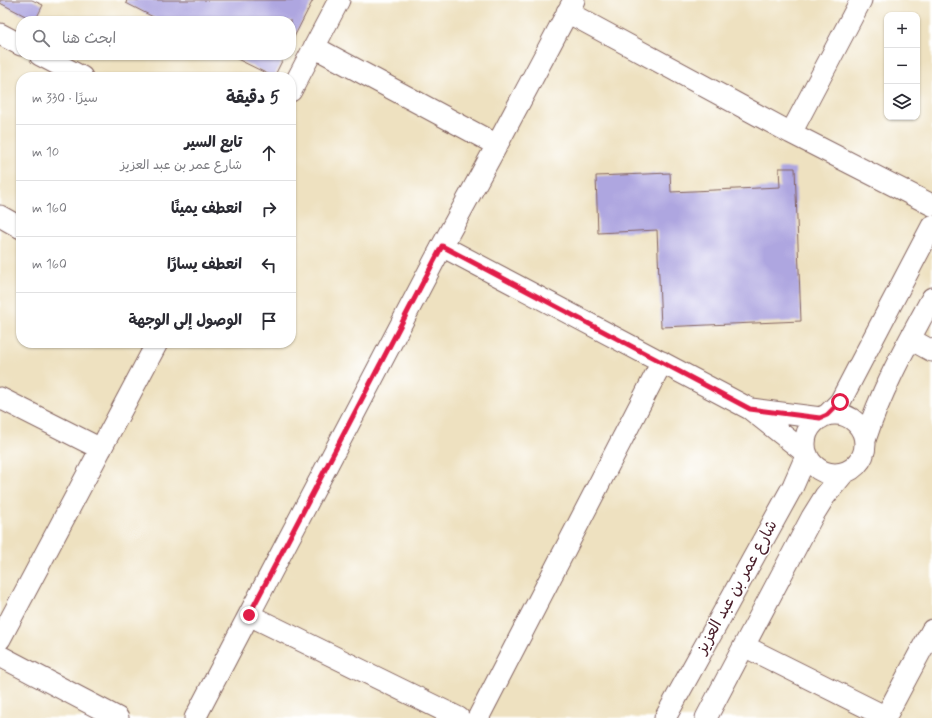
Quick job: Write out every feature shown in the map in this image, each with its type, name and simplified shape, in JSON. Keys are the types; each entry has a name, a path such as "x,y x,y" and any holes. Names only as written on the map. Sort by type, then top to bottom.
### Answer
{"street":[{"path":"296,81 339,0"},
{"path":"791,133 861,0"},
{"path":"195,718 442,246 570,6 791,133 932,205"},
{"path":"0,34 16,42"},
{"path":"314,47 497,145"},
{"path":"50,60 72,72"},
{"path":"0,216 16,225"},
{"path":"932,226 840,402 810,427 806,436 805,445 811,462 818,468 835,474 844,473 858,464 862,457 865,440 880,400 910,338 932,298"},
{"path":"442,246 750,409 807,454"},
{"path":"910,338 932,351"},
{"path":"0,639 154,348"},
{"path":"478,718 662,362"},
{"path":"0,398 101,449"},
{"path":"750,409 824,416 837,414 847,416 856,422 862,430 865,440"},
{"name":"شارع عمر بن عبد العزيز","path":"665,718 793,486 807,454"},
{"name":"شارع عمر بن عبد العزيز","path":"706,718 812,517 824,496 844,473"},
{"path":"249,615 459,718"},
{"path":"744,646 885,717 932,630"},
{"path":"0,656 118,718"}],"building":[{"path":"0,0 32,0 43,5 38,16 25,16 0,3"},
{"path":"127,0 313,0 296,33 296,16 151,16 126,3"},
{"path":"239,60 282,60 276,72 264,72"},
{"path":"779,168 795,168 801,321 661,327 657,230 598,233 596,176 670,173 671,192 780,187"}],"route":[{"path":"249,615 442,246 750,409 820,418 827,415 840,402"}]}
